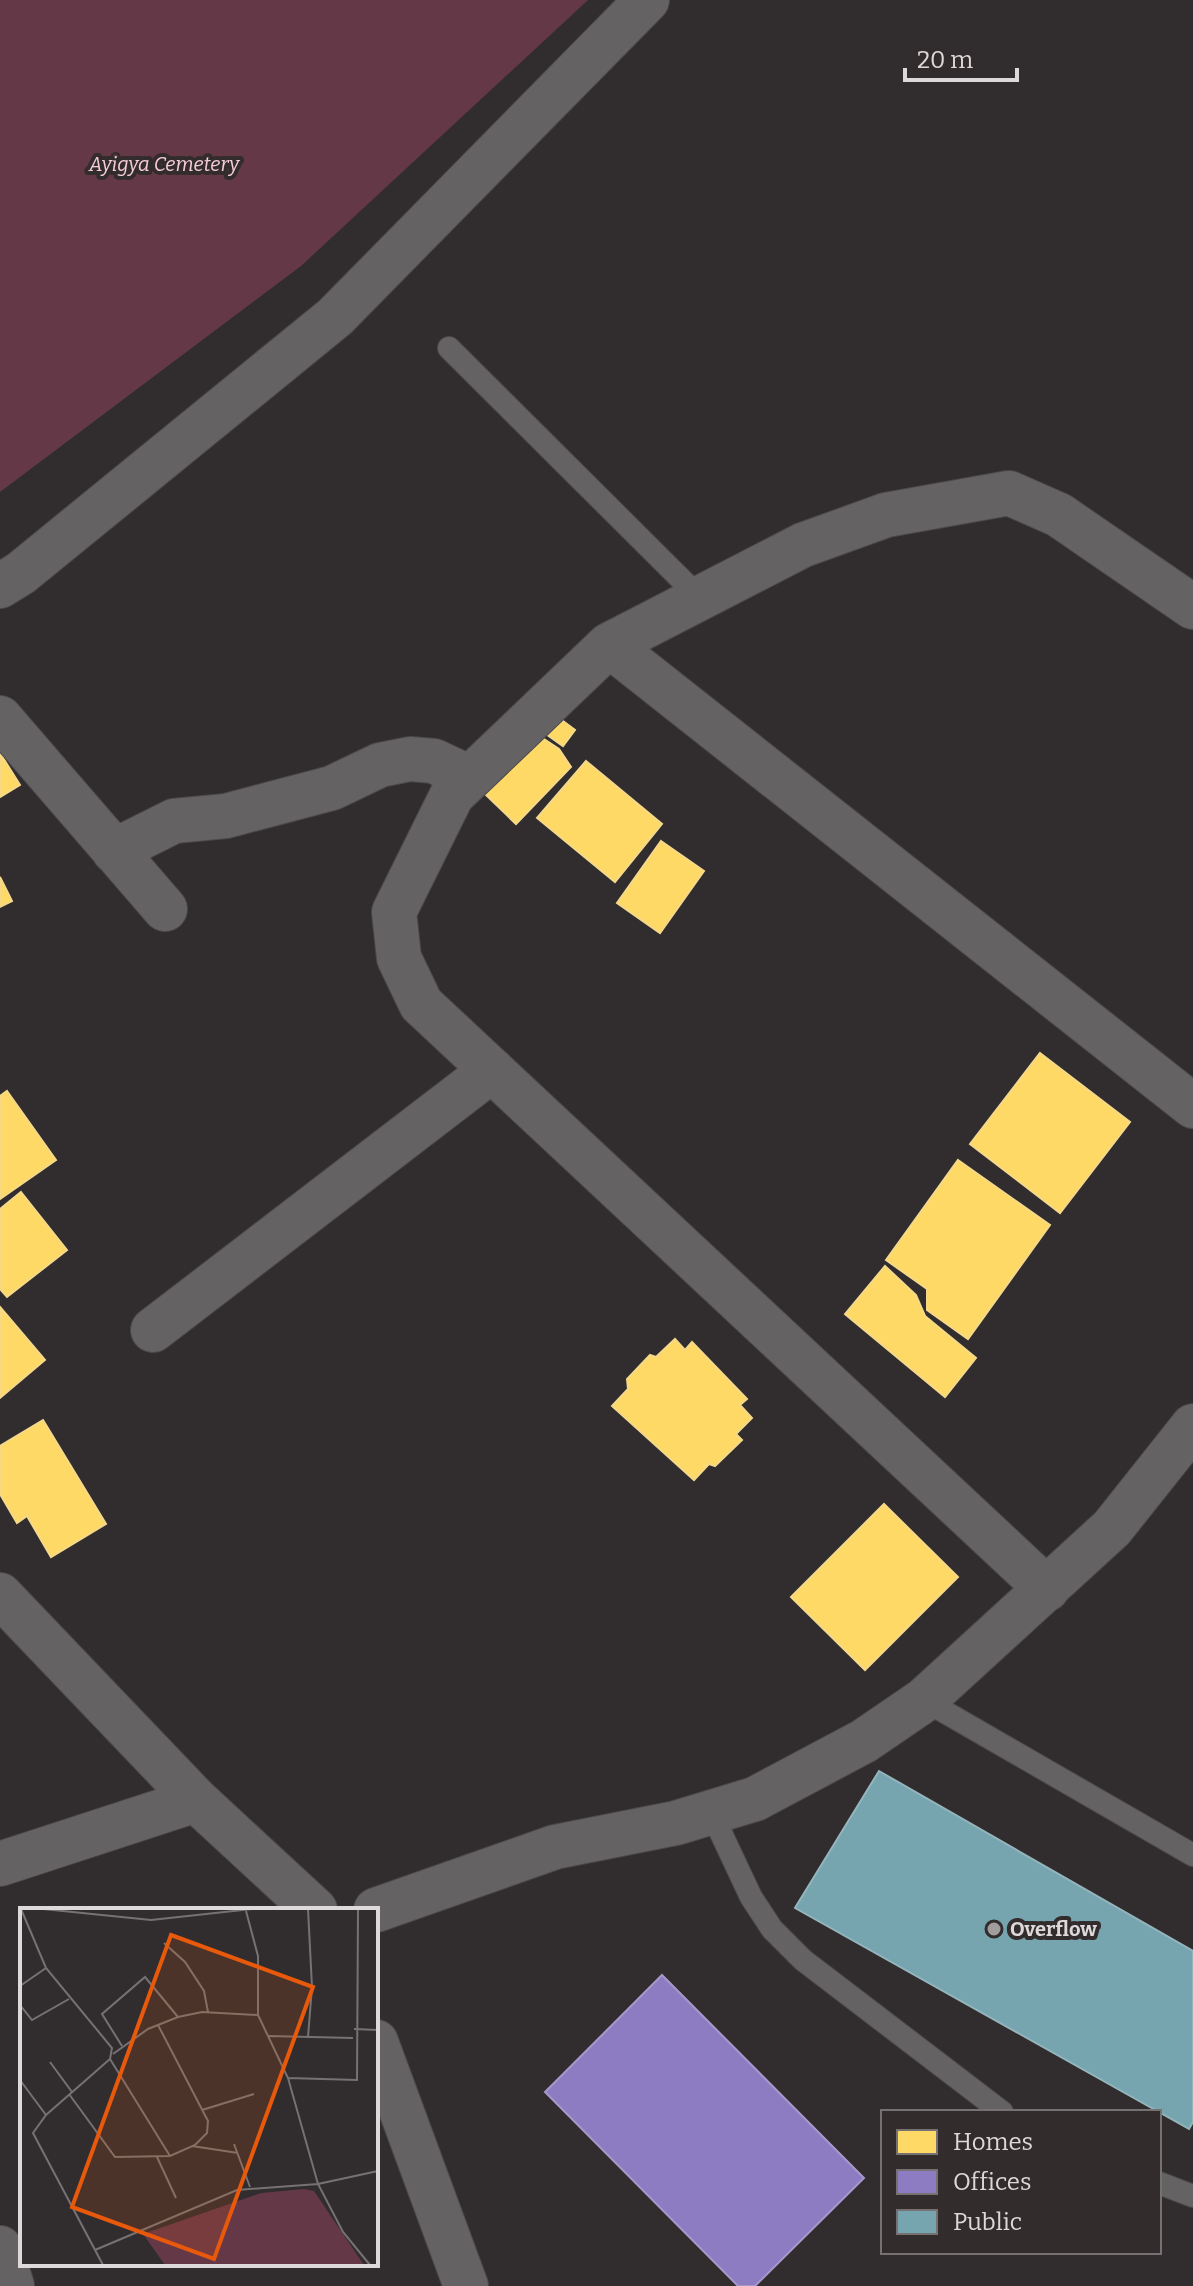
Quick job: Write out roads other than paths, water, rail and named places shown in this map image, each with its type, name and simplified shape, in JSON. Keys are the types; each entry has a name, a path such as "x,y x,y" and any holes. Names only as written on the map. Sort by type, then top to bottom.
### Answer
{"street":[{"path":"0,586 21,573 335,317 647,0"},
{"path":"1047,1589 421,1004 399,958 394,912 452,795 609,645 803,545 886,515 1009,493 1059,515 1193,607"},
{"path":"609,645 1193,1106"},
{"path":"0,718 165,909"},
{"path":"114,851 174,821 226,816 332,788 380,765 410,759 434,761 470,778"},
{"path":"153,1330 492,1070"},
{"path":"378,1909 555,1847 712,1814 755,1799 864,1741 924,1700 1112,1528 1193,1426"},
{"path":"0,1595 196,1800 313,1908"},
{"path":"0,1864 196,1800"},
{"path":"378,2047 466,2286"},
{"path":"0,2248 12,2286"}],"lane":[{"path":"449,348 701,599"},
{"path":"924,1700 1193,1855"},
{"path":"712,1814 751,1897 772,1929 803,1960 999,2110"},
{"path":"1161,2184 1193,2196"}],"place":[{"name":"Overflow","path":"994,1929"}],"park label":[{"name":"Ayigya Cemetery","path":"164,164"}]}
